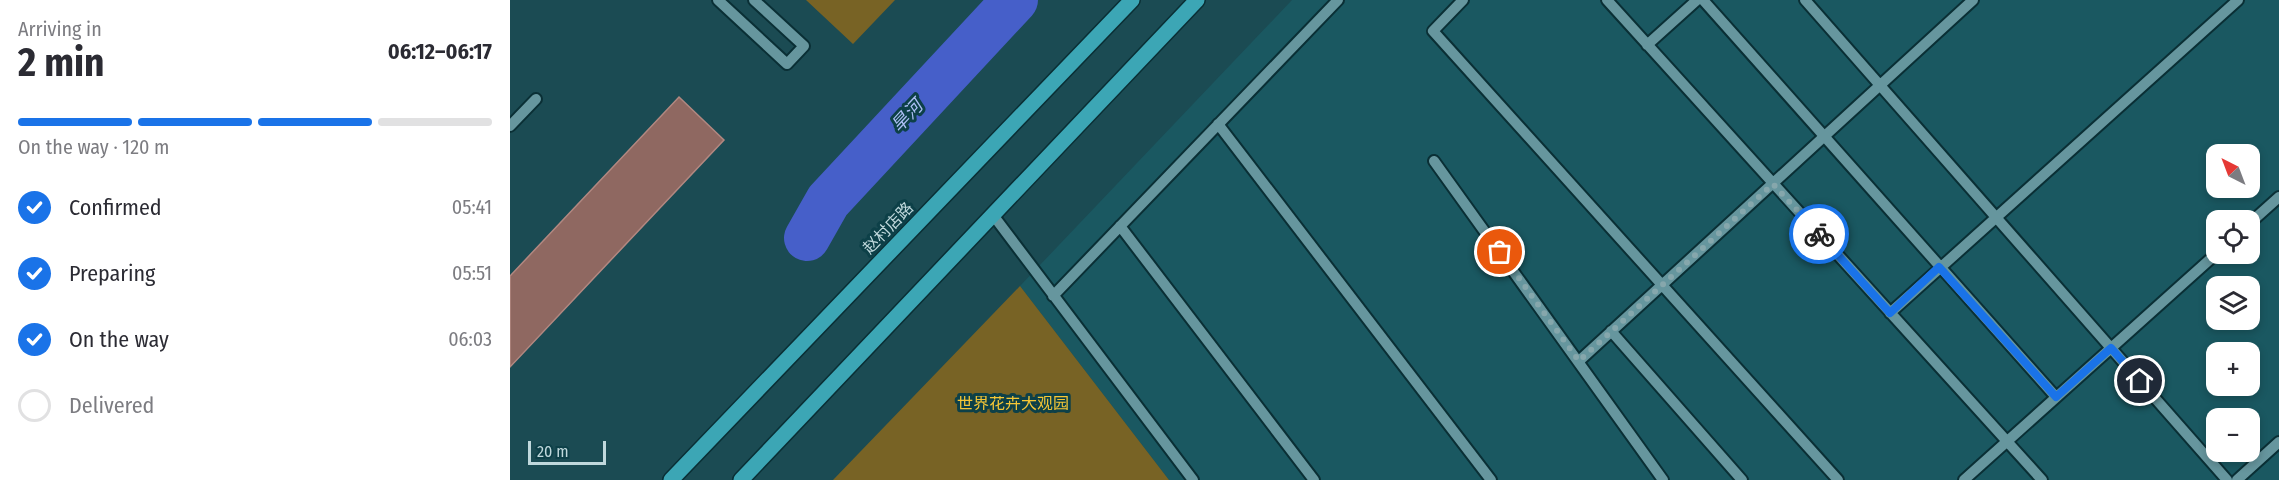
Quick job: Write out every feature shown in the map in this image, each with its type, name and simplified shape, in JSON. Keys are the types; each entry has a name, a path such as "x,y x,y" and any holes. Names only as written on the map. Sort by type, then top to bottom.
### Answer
{"main road":[{"name":"赵村店路","path":"671,480 1132,0"},
{"path":"749,477 1197,0"}],"street":[{"path":"718,0 787,64 804,46 754,0"},
{"path":"1053,296 1338,0"},
{"path":"1463,0 1433,31 1838,480"},
{"path":"1607,0 2042,480"},
{"path":"1647,45 1697,0"},
{"path":"1702,0 2056,397"},
{"path":"1805,0 2227,480"},
{"path":"1579,361 1973,0"},
{"path":"1890,313 2238,0"},
{"path":"510,126 536,99"},
{"path":"1218,124 1491,480"},
{"path":"1434,161 1663,480"},
{"path":"2260,214 2279,197"},
{"path":"993,216 1193,480"},
{"path":"1120,226 1314,480"},
{"path":"1964,480 2206,263"},
{"path":"1611,331 1742,480"},
{"path":"2237,480 2279,442"}],"shaded area":[{"path":"1292,0 2279,0 2279,480 1169,480 1020,286"}],"green space":[{"path":"806,0 895,0 853,44"},
{"name":"世界花卉大观园","path":"1020,286 1169,480 833,480"}],"building":[{"path":"679,97 724,140 510,367 510,276"}],"waterway":[{"name":"旱河","path":"807,238 828,201 1015,0"}],"way so far":[{"path":"1500,252 1579,361 1773,184 1819,234"}],"route":[{"path":"1819,234 1890,313 1939,267 2056,397 2111,348 2140,381"}]}
